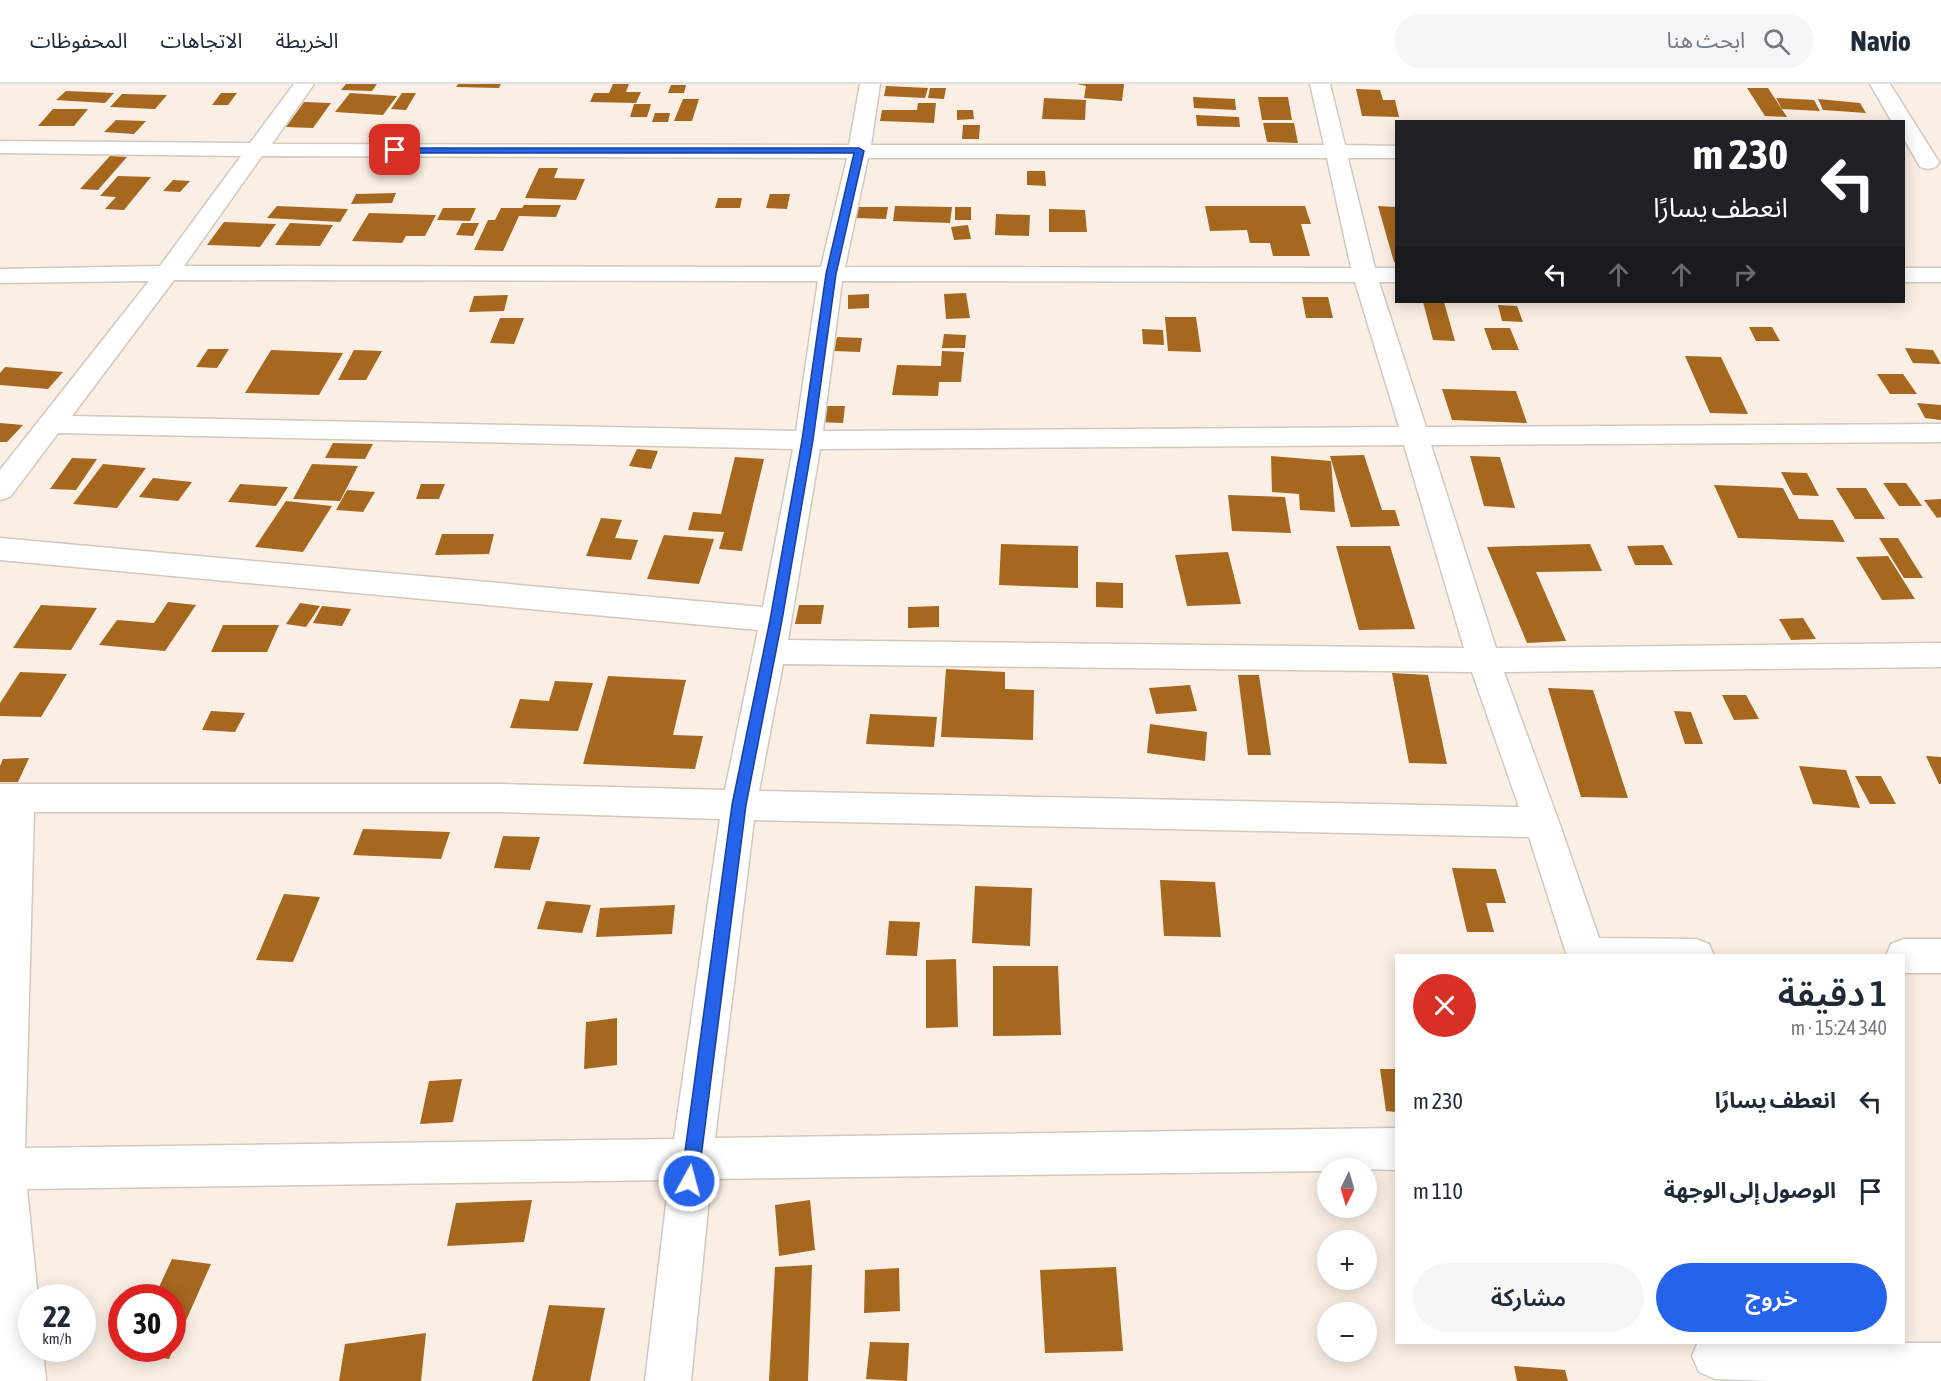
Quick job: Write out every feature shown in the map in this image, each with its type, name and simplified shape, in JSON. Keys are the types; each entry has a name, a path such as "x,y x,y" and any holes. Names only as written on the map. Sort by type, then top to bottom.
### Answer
{"street":[{"path":"0,490 167,273 304,84"},
{"path":"668,1381 692,1159 739,805 776,620 808,440 831,274 859,151 870,84"},
{"path":"1320,84 1365,275 1484,660 1542,822 1586,954"},
{"path":"1880,84 1902,120"},
{"path":"1905,125 1934,162"},
{"path":"0,147 256,150 1395,152"},
{"path":"1905,161 1934,162"},
{"path":"0,276 167,273 1395,275"},
{"path":"1905,275 1941,275"},
{"path":"51,424 808,440 1941,433"},
{"path":"0,549 776,620"},
{"path":"769,652 1484,660 1941,655"},
{"path":"23,1381 2,1168 9,798 501,798 1542,822"},
{"path":"1905,956 1941,956"},
{"path":"2,1168 1395,1149"},
{"path":"1716,1360 1941,1366"}],"building":[{"path":"346,84 377,84 372,91 341,90"},
{"path":"458,84 501,84 499,88 456,87"},
{"path":"613,84 629,84 626,92 641,92 636,103 590,102 594,93 609,93"},
{"path":"1077,84 1124,84 1122,101 1084,98 1086,86"},
{"path":"671,85 686,85 684,93 668,93"},
{"path":"886,86 928,88 925,98 884,96"},
{"path":"930,88 946,88 944,99 928,98"},
{"path":"1747,88 1768,88 1787,117 1765,116"},
{"path":"1356,89 1380,90 1383,100 1395,100 1399,117 1362,116"},
{"path":"66,91 114,93 105,103 56,100"},
{"path":"221,93 237,93 228,105 212,105"},
{"path":"350,93 397,96 383,115 335,112"},
{"path":"402,93 416,93 406,110 391,109"},
{"path":"122,94 167,95 155,109 110,107"},
{"path":"1193,97 1235,99 1236,110 1194,108"},
{"path":"1258,97 1288,97 1292,120 1262,120"},
{"path":"1044,98 1086,100 1085,120 1042,119"},
{"path":"1776,98 1814,100 1820,111 1782,109"},
{"path":"683,99 699,99 692,121 674,121"},
{"path":"1818,99 1860,103 1866,113 1823,110"},
{"path":"304,102 331,103 313,128 286,127"},
{"path":"918,103 936,103 934,123 880,121 882,110 917,110"},
{"path":"634,104 651,104 647,117 630,117"},
{"path":"53,109 88,109 74,126 38,126"},
{"path":"957,110 973,110 974,119 957,120"},
{"path":"655,113 670,113 668,122 652,122"},
{"path":"1196,115 1239,117 1240,127 1197,126"},
{"path":"116,120 146,121 134,134 104,132"},
{"path":"1263,123 1294,123 1298,143 1267,142"},
{"path":"963,125 980,125 979,139 962,139"},
{"path":"376,127 395,128 387,138 368,137"},
{"path":"110,156 127,157 98,190 80,189"},
{"path":"539,168 558,168 554,178 585,179 576,200 525,198"},
{"path":"1027,171 1045,171 1046,186 1027,185"},
{"path":"118,176 151,177 124,210 105,209 116,197 100,196"},
{"path":"173,180 190,181 180,192 163,191"},
{"path":"396,193 392,203 351,204 356,194"},
{"path":"770,194 790,194 787,209 766,208"},
{"path":"718,198 742,198 740,208 715,208"},
{"path":"524,205 561,205 556,217 519,216 503,251 474,250 488,220 495,220 501,208 522,208"},
{"path":"277,206 348,209 340,222 267,218"},
{"path":"895,206 952,207 950,223 893,221"},
{"path":"1205,206 1305,206 1311,224 1301,224 1310,256 1273,256 1270,243 1250,243 1247,230 1210,231"},
{"path":"1378,206 1395,207 1394,262"},
{"path":"857,207 888,207 886,219 855,218"},
{"path":"955,207 971,207 971,220 955,220"},
{"path":"443,208 476,208 470,221 437,220"},
{"path":"1049,209 1085,210 1087,232 1049,232"},
{"path":"369,213 436,215 425,236 406,236 402,243 352,241"},
{"path":"996,214 1030,215 1029,236 995,235"},
{"path":"224,222 276,224 260,247 207,245"},
{"path":"290,223 333,225 320,246 275,245"},
{"path":"462,223 479,223 473,236 456,235"},
{"path":"968,225 971,239 954,240 951,227"},
{"path":"966,293 970,318 946,319 944,294"},
{"path":"869,294 869,308 848,309 848,295"},
{"path":"508,295 504,311 469,312 474,296"},
{"path":"1302,297 1328,297 1333,318 1306,318"},
{"path":"1423,303 1444,303 1455,341 1433,340"},
{"path":"1498,305 1517,306 1523,322 1502,321"},
{"path":"1165,317 1196,317 1201,352 1168,351"},
{"path":"500,318 524,318 514,344 490,343"},
{"path":"1749,327 1772,327 1780,341 1756,341"},
{"path":"1484,328 1510,328 1519,350 1492,350"},
{"path":"1142,329 1163,330 1164,345 1143,344"},
{"path":"944,334 966,335 965,348 942,348"},
{"path":"837,337 862,338 860,352 834,351"},
{"path":"1905,348 1933,350 1941,364 1913,363"},
{"path":"208,349 229,349 217,368 196,367"},
{"path":"271,350 343,353 319,395 245,393"},
{"path":"354,350 382,351 366,380 338,380"},
{"path":"942,351 964,352 961,382 939,382 938,396 892,395 897,365 941,366"},
{"path":"1685,356 1721,357 1748,414 1710,413"},
{"path":"5,367 63,372 48,389 0,385 0,373"},
{"path":"1877,374 1903,374 1917,394 1890,394"},
{"path":"1442,389 1516,391 1527,423 1452,420"},
{"path":"1917,403 1941,405 1941,420 1925,418"},
{"path":"818,406 845,406 843,423 816,422"},
{"path":"0,423 23,425 7,442 0,442"},
{"path":"333,443 373,444 365,459 325,458"},
{"path":"637,449 658,451 651,469 629,466"},
{"path":"1364,455 1382,510 1395,510 1400,526 1351,527 1330,456"},
{"path":"1271,456 1331,461 1335,512 1300,510 1299,494 1272,492"},
{"path":"1470,456 1500,457 1515,508 1484,506"},
{"path":"735,457 764,459 742,551 719,549 724,532 688,530 693,512 721,514"},
{"path":"72,458 97,459 76,490 50,489"},
{"path":"103,464 146,468 117,508 73,504"},
{"path":"312,464 358,466 340,501 293,499"},
{"path":"1781,472 1807,473 1819,496 1793,495"},
{"path":"153,478 192,482 178,501 139,497"},
{"path":"1883,483 1906,483 1922,506 1899,506"},
{"path":"240,484 288,487 276,506 228,502"},
{"path":"421,484 445,484 439,499 416,499"},
{"path":"1714,485 1783,488 1799,519 1833,520 1845,542 1738,538"},
{"path":"1836,488 1866,488 1885,519 1855,519"},
{"path":"347,490 375,492 363,512 336,510"},
{"path":"1228,495 1285,497 1291,533 1232,531"},
{"path":"1941,499 1941,517 1937,518 1924,500"},
{"path":"286,501 332,506 303,552 255,547"},
{"path":"601,518 622,520 615,538 638,540 631,560 586,556"},
{"path":"442,534 494,534 489,554 435,555"},
{"path":"664,535 714,539 699,584 647,579"},
{"path":"1879,538 1898,538 1923,578 1904,578"},
{"path":"1001,544 1078,546 1078,588 999,585"},
{"path":"1590,544 1602,571 1536,572 1566,641 1527,643 1487,547"},
{"path":"1663,545 1673,565 1635,565 1627,546"},
{"path":"1336,546 1390,546 1415,629 1359,630"},
{"path":"1228,552 1241,604 1187,606 1175,555"},
{"path":"1888,556 1915,599 1882,600 1856,557"},
{"path":"1096,582 1123,583 1123,608 1096,607"},
{"path":"168,602 196,605 165,651 99,645 117,620 154,623"},
{"path":"300,603 320,606 306,627 286,624"},
{"path":"41,605 97,608 71,650 13,648"},
{"path":"799,605 824,605 821,624 795,624"},
{"path":"322,606 351,609 342,626 313,623"},
{"path":"939,606 939,627 908,628 908,607"},
{"path":"1803,618 1816,639 1791,640 1779,619"},
{"path":"223,625 279,625 267,652 211,652"},
{"path":"946,669 1005,672 1005,689 1034,690 1033,740 941,737"},
{"path":"20,672 67,674 41,717 0,716 0,703"},
{"path":"1392,673 1428,675 1447,764 1409,763"},
{"path":"1238,675 1259,675 1271,755 1248,755"},
{"path":"608,676 686,680 673,735 703,736 695,769 583,764"},
{"path":"555,681 593,683 578,731 510,728 520,699 549,701"},
{"path":"1190,685 1197,711 1156,714 1149,688"},
{"path":"1548,688 1593,690 1628,798 1581,797"},
{"path":"1722,695 1746,695 1759,719 1734,720"},
{"path":"211,711 245,713 235,732 202,730"},
{"path":"1674,711 1691,712 1703,744 1685,744"},
{"path":"870,714 937,717 934,747 866,744"},
{"path":"1150,724 1207,732 1205,761 1147,753"},
{"path":"1926,756 1941,757 1941,784 1939,784"},
{"path":"29,758 18,782 0,782 0,766 3,759"},
{"path":"1799,766 1846,770 1860,808 1813,804"},
{"path":"1855,776 1881,776 1896,804 1870,804"},
{"path":"363,829 450,832 441,859 353,855"},
{"path":"503,836 540,837 530,870 494,868"},
{"path":"1452,868 1496,869 1506,903 1486,903 1494,932 1467,932"},
{"path":"1160,880 1215,882 1221,937 1164,936"},
{"path":"975,886 1032,888 1030,946 972,943"},
{"path":"284,894 320,897 293,962 256,960"},
{"path":"546,901 591,905 582,933 537,929"},
{"path":"675,905 672,934 596,937 600,908"},
{"path":"889,921 920,922 917,956 886,955"},
{"path":"956,959 958,1027 926,1028 926,960"},
{"path":"993,966 1058,966 1061,1035 993,1036"},
{"path":"617,1018 617,1065 584,1069 586,1022"},
{"path":"1380,1069 1395,1069 1395,1112 1386,1111"},
{"path":"462,1079 453,1122 420,1124 429,1081"},
{"path":"532,1200 524,1242 447,1246 456,1203"},
{"path":"810,1200 815,1250 779,1256 775,1205"},
{"path":"172,1259 211,1264 186,1321 186,1284 160,1284"},
{"path":"812,1265 808,1381 769,1381 775,1267"},
{"path":"1116,1267 1123,1351 1045,1353 1040,1270"},
{"path":"899,1268 900,1311 864,1313 865,1270"},
{"path":"549,1305 605,1308 590,1381 532,1381"},
{"path":"426,1333 421,1381 339,1381 345,1344"},
{"path":"870,1342 909,1343 907,1381 866,1379"},
{"path":"1514,1366 1565,1370 1568,1381 1517,1381"}],"route":[{"path":"395,150 859,151 831,274 808,440 776,620 739,805 689,1181"}]}
